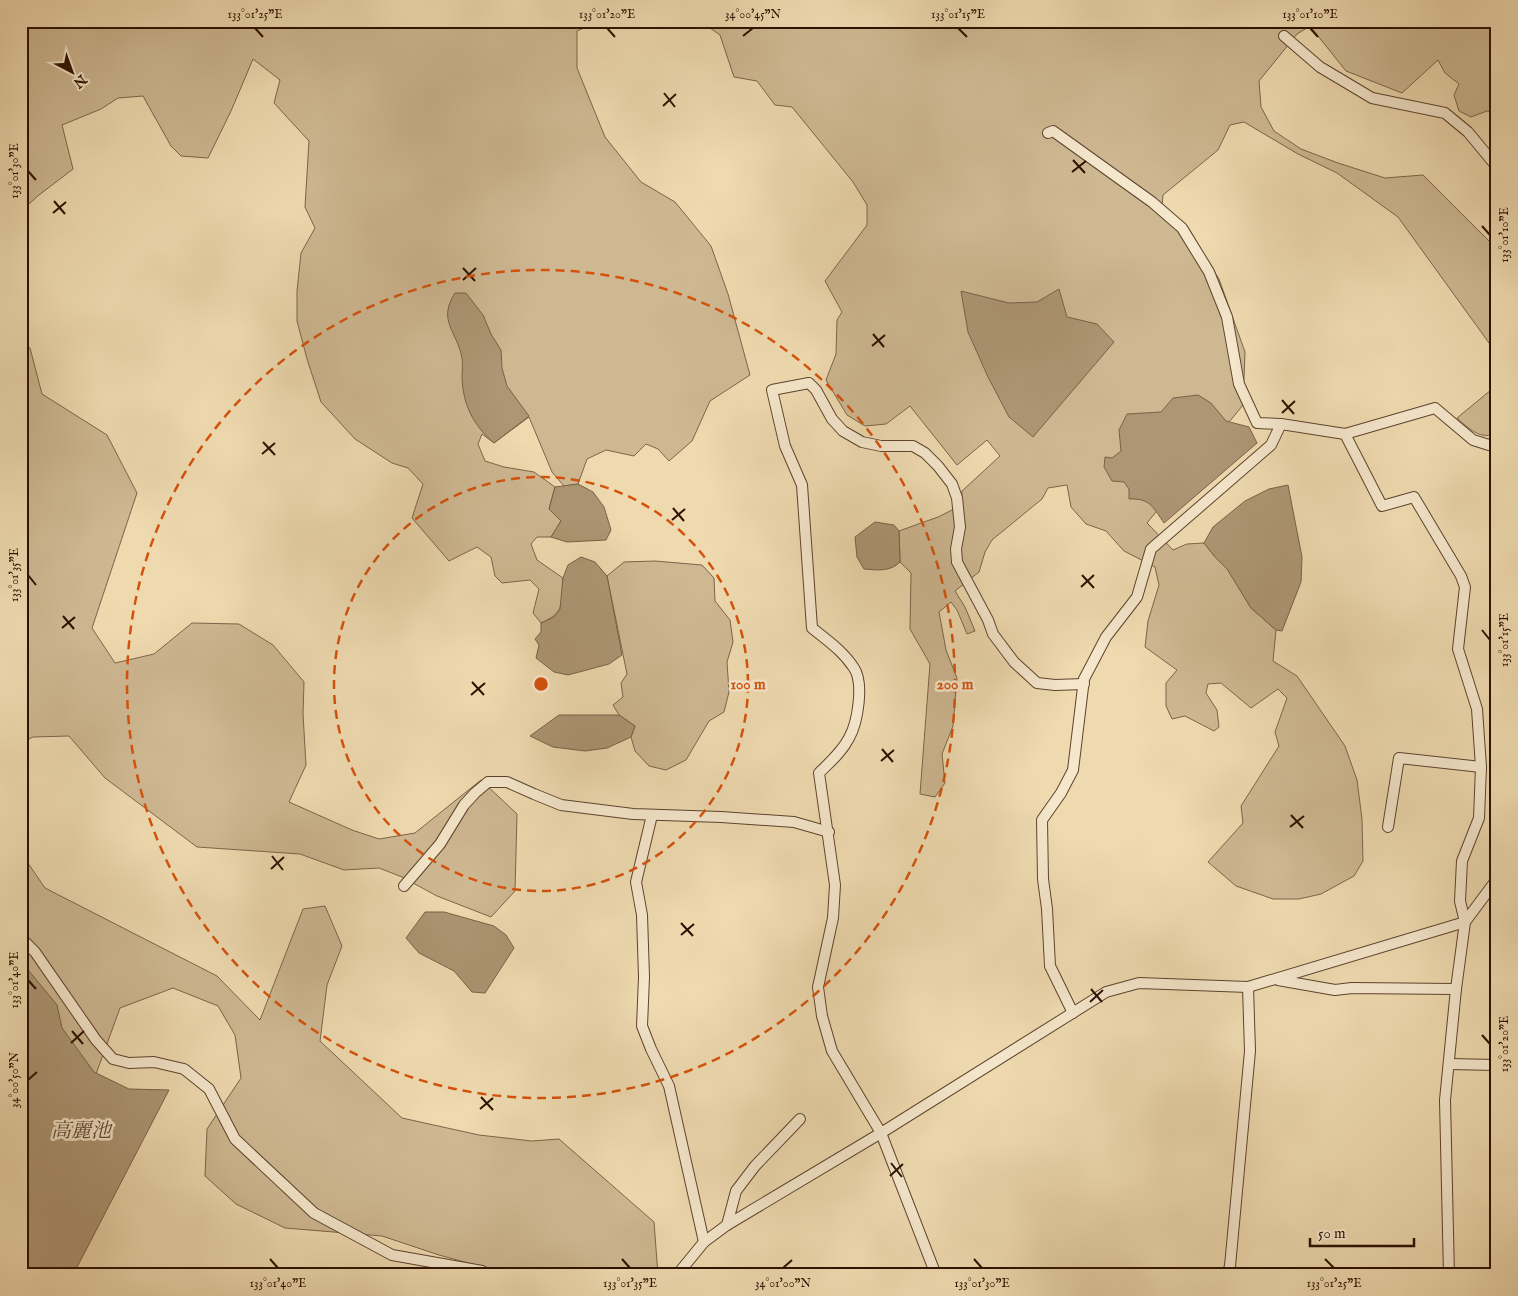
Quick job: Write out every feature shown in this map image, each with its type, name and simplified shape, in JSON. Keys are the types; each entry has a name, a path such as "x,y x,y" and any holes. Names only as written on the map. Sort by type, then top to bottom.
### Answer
{"street":[{"path":"1284,36 1320,67 1372,98 1445,113 1468,132 1497,167"},
{"path":"1048,133 1053,131 1061,136 1152,202 1182,228 1209,272 1228,317 1239,384 1257,423 1281,424 1345,434 1435,408 1473,440 1489,445 1497,442"},
{"path":"936,1275 881,1134 832,1051 822,1016 818,987 833,918 835,885 819,772 840,752 850,737 859,704 859,687 855,669 840,650 812,628 802,485 785,446 772,390 809,383 816,390 832,420 843,431 862,442 880,446 913,446 925,453 952,484 957,498 960,527 956,549 957,562 988,620 993,634 1014,662 1037,683 1055,685 1084,684"},
{"path":"1073,1012 1050,966 1047,909 1043,880 1042,820 1061,793 1073,770 1084,679 1106,636 1137,597 1151,549 1271,445 1281,424"},
{"path":"1345,434 1382,506 1414,497 1461,576 1465,587 1458,649 1477,709 1481,767 1479,818 1462,861 1460,901 1465,922 1445,1100 1449,1275"},
{"path":"1388,827 1399,758 1481,767"},
{"path":"404,886 440,844 464,805 488,782 507,782 561,805 633,814 794,822 829,832"},
{"path":"652,815 636,882 642,914 644,977 642,1026 669,1086 704,1242"},
{"path":"677,1275 704,1242 727,1225 881,1134 1106,992 1139,982 1248,988 1465,922 1497,879"},
{"path":"21,938 35,952 96,1040 113,1059 129,1063 154,1062 184,1069 209,1089 236,1139 314,1213 392,1254 482,1271 490,1275"},
{"path":"1276,979 1336,990 1352,988 1456,989"},
{"path":"1227,1275 1230,1266 1250,1051 1248,988"},
{"path":"1449,1064 1497,1065"},
{"path":"727,1225 736,1191 755,1166 800,1119"}],"shaded area":[{"path":"21,21 600,21 577,31 577,68 605,137 641,182 675,202 711,246 728,294 750,375 710,401 692,441 669,461 658,449 646,444 634,456 606,450 587,459 578,484 564,486 552,472 529,417 494,443 482,434 478,444 485,461 504,467 534,472 555,487 549,509 561,521 551,537 537,537 531,544 537,560 563,578 562,600 561,606 555,615 541,623 533,613 539,589 530,580 502,583 495,576 491,557 477,547 449,561 412,518 423,484 408,468 392,463 355,439 321,402 297,321 297,291 301,253 315,228 305,207 309,141 274,103 280,80 253,59 208,158 181,156 171,146 143,96 118,98 101,109 62,125 73,169 21,211"},
{"path":"700,21 1497,21 1497,113 1487,111 1471,117 1459,111 1454,95 1459,84 1445,73 1438,60 1402,93 1346,71 1310,26 1297,34 1259,81 1261,107 1274,131 1301,149 1385,178 1423,175 1497,249 1497,354 1398,217 1337,173 1298,154 1244,122 1230,125 1218,150 1163,195 1162,206 1185,225 1219,279 1245,352 1243,405 1147,523 1173,550 1187,544 1204,543 1227,568 1251,608 1276,630 1273,661 1297,676 1345,746 1357,780 1362,819 1363,861 1354,876 1321,894 1299,899 1273,899 1236,886 1208,862 1243,823 1241,806 1279,746 1275,732 1287,698 1278,689 1251,708 1221,683 1208,684 1206,693 1217,710 1219,727 1214,731 1185,716 1172,719 1166,706 1166,683 1177,670 1145,647 1148,621 1159,585 1155,567 1124,551 1106,531 1086,524 1071,507 1067,485 1048,488 1042,499 992,540 985,552 979,572 955,591 965,607 975,631 967,634 957,610 951,602 939,612 946,650 957,678 953,726 942,754 945,783 935,797 920,794 930,664 910,629 911,573 900,562 899,531 938,517 962,505 962,491 1000,456 987,440 957,465 910,406 886,424 865,426 847,415 826,380 836,354 837,320 842,312 825,281 867,225 867,205 853,182 792,107 775,105 757,81 734,77 720,35"},
{"path":"21,342 30,348 42,394 107,435 137,493 92,628 115,663 154,654 192,623 239,624 273,645 304,682 303,714 306,765 289,802 352,830 379,839 415,833 481,780 517,814 515,891 491,917 437,896 402,877 379,868 344,870 300,854 197,847 105,778 69,736 33,737 21,743"},
{"path":"1497,385 1497,433 1486,435 1475,432 1457,418"},
{"path":"655,561 702,565 714,578 715,601 730,620 733,642 727,662 729,692 724,712 709,721 686,760 666,770 649,766 635,751 631,737 635,726 619,715 613,705 623,697 621,683 627,674 607,576 624,562"},
{"path":"21,853 45,888 217,976 260,1020 303,909 325,906 342,946 327,985 320,1041 402,1118 479,1135 532,1141 559,1139 654,1222 658,1275 512,1275 439,1255 382,1236 285,1228 236,1204 205,1176 207,1129 241,1078 235,1035 218,1006 173,988 120,1008 23,1275 21,1275"}],"water":[{"path":"1059,289 1067,317 1097,324 1114,342 1033,437 1009,417 988,377 968,332 961,291 1009,303 1037,302"},
{"path":"455,293 466,293 483,315 491,334 501,350 502,368 507,386 529,416 494,443 475,422 464,397 462,358 448,319 450,303"},
{"path":"1198,395 1211,403 1226,421 1249,427 1257,443 1164,523 1154,508 1146,502 1129,499 1129,489 1124,482 1112,481 1104,467 1105,457 1112,458 1121,451 1119,430 1127,414 1161,412 1173,398"},
{"path":"578,484 593,492 604,507 611,530 606,540 567,542 551,537 561,521 549,509 555,487"},
{"path":"1288,485 1302,557 1301,582 1282,631 1276,630 1251,608 1227,569 1204,543 1213,527 1245,501 1269,489"},
{"path":"875,522 894,525 899,531 900,562 888,569 864,569 857,557 855,537"},
{"path":"581,557 595,562 607,576 622,655 609,664 568,675 554,672 536,658 539,645 535,639 541,632 541,623 554,617 560,609 563,578 568,565"},
{"path":"559,715 619,715 635,726 631,737 607,748 585,751 553,747 530,736"},
{"path":"425,912 444,912 494,926 506,935 514,948 485,993 472,992 454,971 419,953 406,938"},
{"name":"高麗池","path":"21,958 29,971 57,1005 62,1028 94,1072 129,1089 169,1090 73,1275 21,1275"}]}
